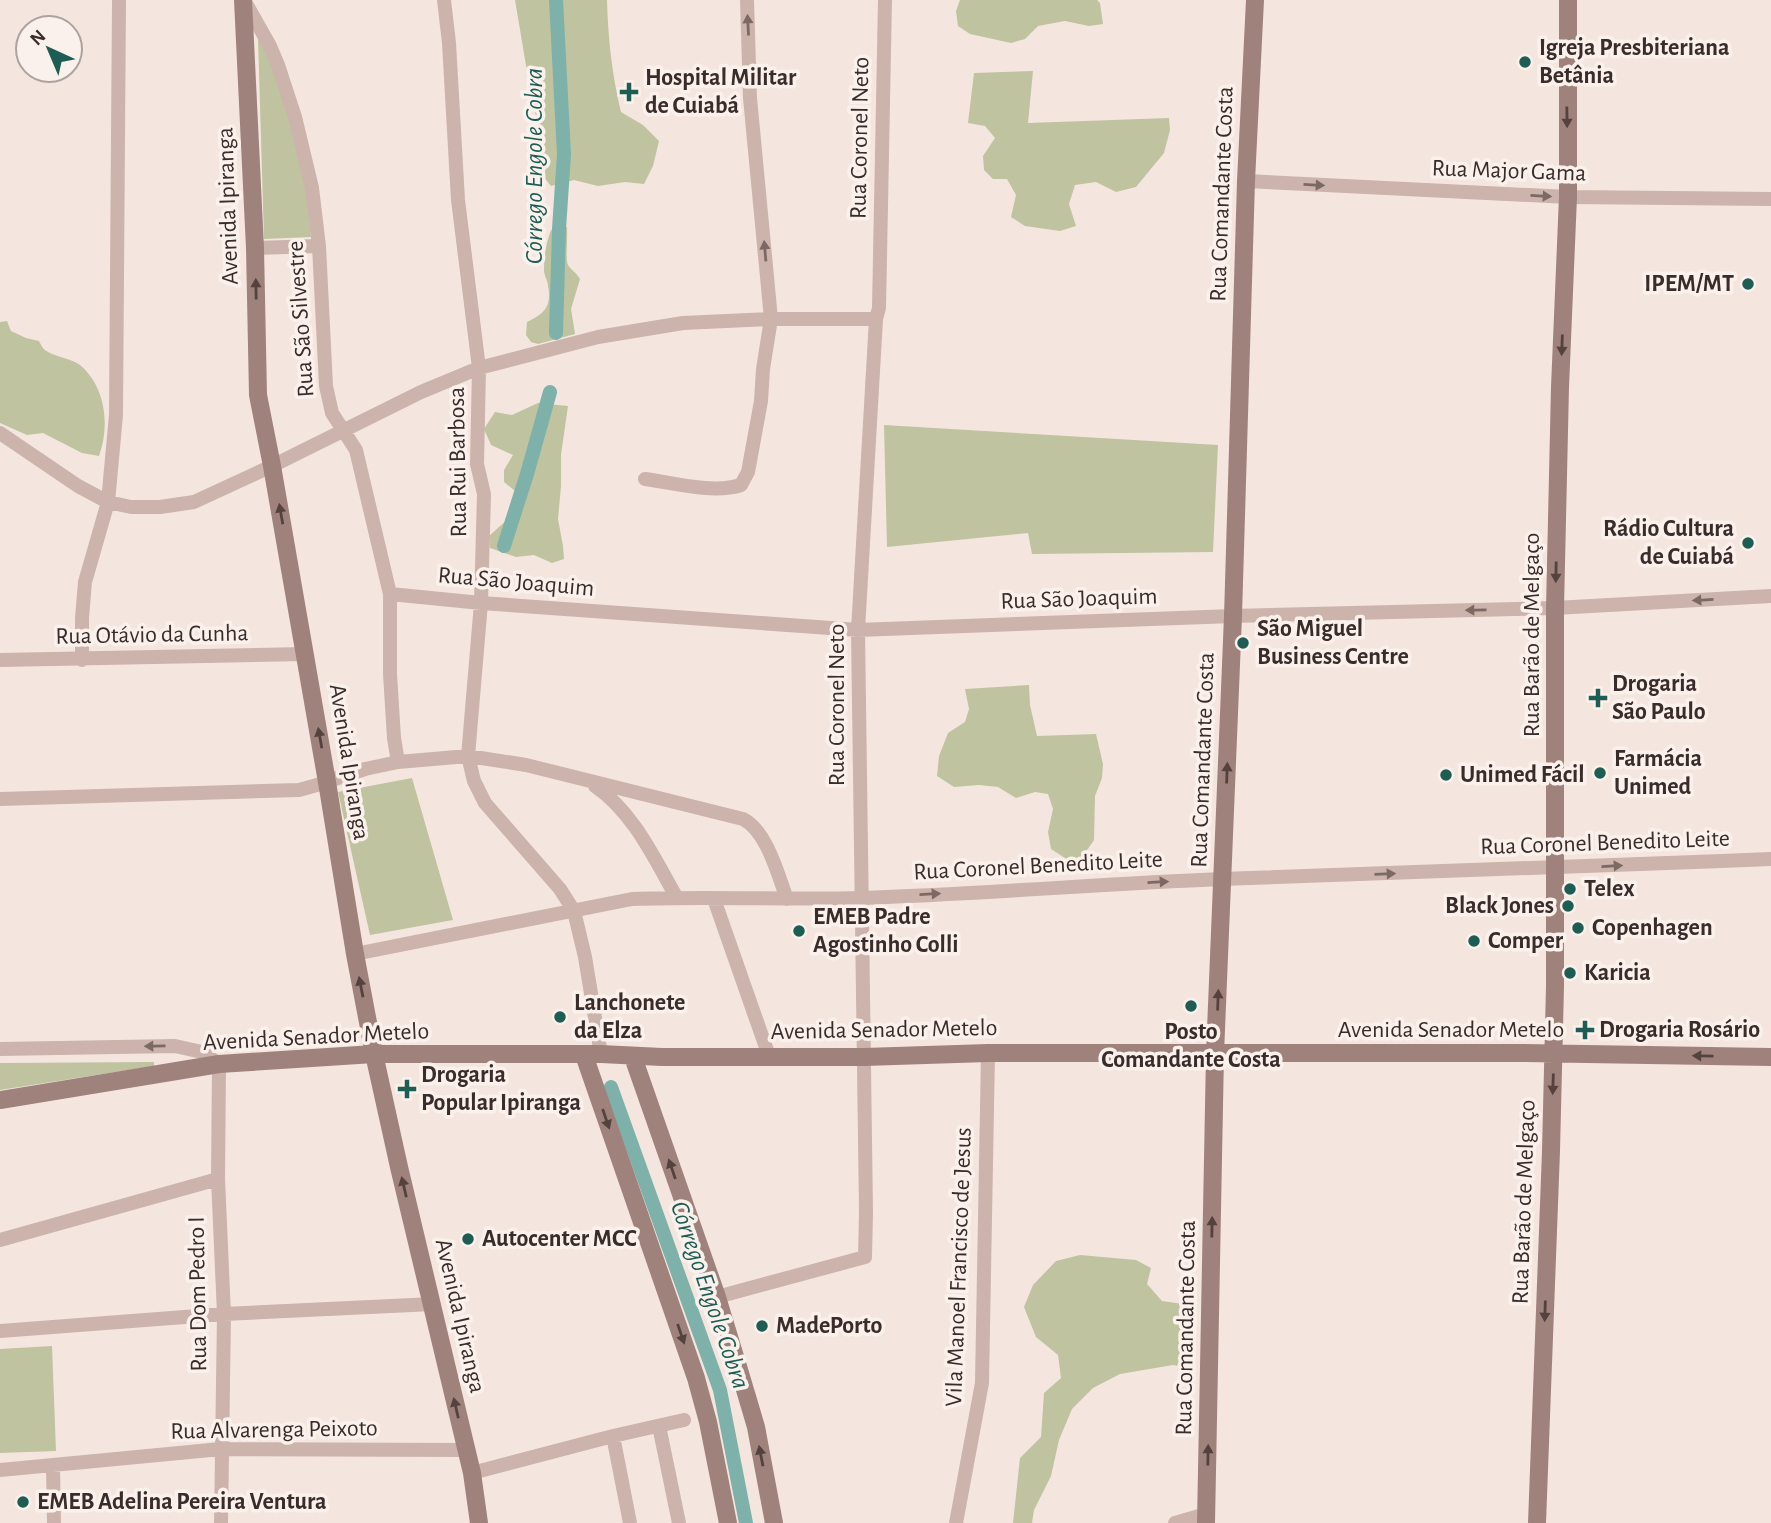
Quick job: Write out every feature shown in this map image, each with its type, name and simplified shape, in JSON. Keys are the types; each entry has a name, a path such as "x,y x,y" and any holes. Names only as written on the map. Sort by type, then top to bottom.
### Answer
{"street":[{"path":"82,660 85,582 108,502 116,415 119,0"},
{"name":"Rua São Silvestre","path":"244,0 270,46 295,117 312,188 319,246 327,386 332,413 356,450 390,594 390,674 398,762"},
{"name":"Avenida Ipiranga","path":"244,0 255,248 258,395 306,654 374,1054 472,1473 480,1523"},
{"name":"Rua Rui Barbosa","path":"444,0 458,201 479,368 477,464 484,494 481,603 468,756 474,781 485,803 560,889 574,911 585,957 593,1055"},
{"path":"645,479 713,489 732,489 741,485 748,472 761,401 771,319 750,98 747,0"},
{"name":"Rua Coronel Neto","path":"717,1297 865,1257 858,630 878,308 885,0"},
{"name":"Rua Comandante Costa","path":"1206,1518 1215,1054 1233,615 1246,181 1255,0"},
{"name":"Rua Barão de Melgaço","path":"1537,1523 1554,1054 1555,608 1568,198 1568,0"},
{"name":"Rua Major Gama","path":"1246,181 1568,198 1771,199"},
{"path":"255,248 319,246"},
{"path":"0,433 78,486 108,502 131,507 160,507 194,502 421,392 479,368 610,335 683,323 771,319 876,319"},
{"name":"Rua São Joaquim","path":"390,594 858,630 1233,615 1555,608 1771,596"},
{"name":"Rua Otávio da Cunha","path":"0,660 306,654"},
{"path":"0,799 299,789 398,762 468,756 526,765 743,819 751,823 762,839 787,899"},
{"path":"588,782 610,797 631,820 677,898"},
{"name":"Rua Coronel Benedito Leite","path":"355,954 632,899 862,898 1223,879 1556,869 1771,859"},
{"path":"714,899 769,1056"},
{"path":"0,1049 175,1045 202,1052 219,1064"},
{"name":"Avenida Senador Metelo","path":"0,1100 219,1064 374,1054 864,1057 988,1053 1554,1054 1771,1057"},
{"name":"Vila Manoel Francisco de Jesus","path":"956,1523 982,1384 988,1053"},
{"path":"593,1055 696,1378 708,1422 728,1523"},
{"path":"633,1057 717,1297 756,1427 774,1523"},
{"name":"Rua Dom Pedro I","path":"219,1064 218,1179 224,1314 220,1523"},
{"path":"0,1240 218,1179"},
{"path":"0,1331 224,1314 433,1304"},
{"path":"472,1473 684,1420"},
{"path":"659,1426 678,1523"},
{"path":"613,1436 630,1523"},
{"name":"Rua Alvarenga Peixoto","path":"0,1470 221,1449 466,1450"},
{"path":"53,1466 54,1523"},
{"path":"1175,1523 1206,1518"}],"green space":[{"path":"515,0 607,0 611,56 621,112 643,125 659,141 653,166 644,184 625,182 598,186 574,180 551,186 542,175 536,154 539,128"},
{"path":"960,0 1097,0 1100,3 1103,24 1089,26 1065,21 1038,26 1025,39 1011,43 970,34 958,26 956,11"},
{"path":"258,39 262,40 286,106 307,194 311,237 264,239"},
{"path":"1033,71 1028,123 1169,118 1170,130 1164,153 1136,187 1116,192 1096,182 1075,185 1069,204 1076,226 1060,231 1025,226 1011,217 1016,195 1007,179 993,179 984,170 983,156 995,138 985,126 968,123 974,73"},
{"path":"567,227 567,262 580,279 571,309 575,334 538,344 531,342 526,335 527,322 542,313 548,305 549,293 544,265 551,230"},
{"path":"7,321 11,331 39,341 48,352 80,365 89,374 100,396 105,420 99,456 82,453 43,433 27,435 0,423 0,322"},
{"path":"538,403 568,406 561,455 558,519 564,559 552,563 534,555 516,557 490,548 489,536 508,519 515,491 504,482 504,470 513,455 491,445 484,429 495,412 512,415"},
{"path":"884,425 1218,445 1213,552 1032,554 1028,533 887,547"},
{"path":"1029,685 1030,705 1037,736 1096,734 1103,764 1102,778 1095,796 1094,840 1083,856 1068,860 1051,849 1048,832 1053,809 1048,794 1035,792 1016,798 998,787 954,787 937,776 939,756 948,733 965,722 969,709 965,689"},
{"path":"412,778 453,920 370,935 338,792"},
{"path":"154,1062 154,1066 0,1090 0,1063"},
{"path":"1080,1255 1136,1260 1151,1268 1147,1284 1162,1301 1190,1305 1180,1338 1184,1367 1173,1365 1120,1374 1093,1388 1072,1409 1059,1440 1051,1476 1034,1510 1032,1523 1013,1523 1020,1458 1041,1437 1044,1393 1061,1378 1058,1355 1036,1337 1024,1307 1033,1285 1056,1261"},
{"path":"52,1346 56,1451 0,1453 0,1349"}],"waterway":[{"name":"Córrego Engole Cobra","path":"556,0 564,154 556,333"},
{"name":"Córrego Engole Cobra","path":"504,546 550,392"},
{"name":"Córrego Engole Cobra","path":"611,1087 720,1390 746,1523"}],"place":[{"name":"Igreja Presbiteriana Betânia","path":"1525,62"},
{"name":"Hospital Militar de Cuiabá","path":"629,92"},
{"name":"IPEM/MT","path":"1748,284"},
{"name":"Rádio Cultura de Cuiabá","path":"1748,543"},
{"name":"São Miguel Business Centre","path":"1243,643"},
{"name":"Drogaria São Paulo","path":"1598,698"},
{"name":"Farmácia Unimed","path":"1600,773"},
{"name":"Unimed Fácil","path":"1446,775"},
{"name":"Telex","path":"1570,889"},
{"name":"Black Jones","path":"1568,906"},
{"name":"Copenhagen","path":"1578,928"},
{"name":"EMEB Padre Agostinho Colli","path":"799,931"},
{"name":"Comper","path":"1474,941"},
{"name":"Karicia","path":"1570,973"},
{"name":"Posto Comandante Costa","path":"1191,1006"},
{"name":"Lanchonete da Elza","path":"560,1017"},
{"name":"Drogaria Rosário","path":"1585,1030"},
{"name":"Drogaria Popular Ipiranga","path":"407,1089"},
{"name":"Autocenter MCC","path":"468,1239"},
{"name":"MadePorto","path":"762,1326"},
{"name":"EMEB Adelina Pereira Ventura","path":"23,1502"}]}
